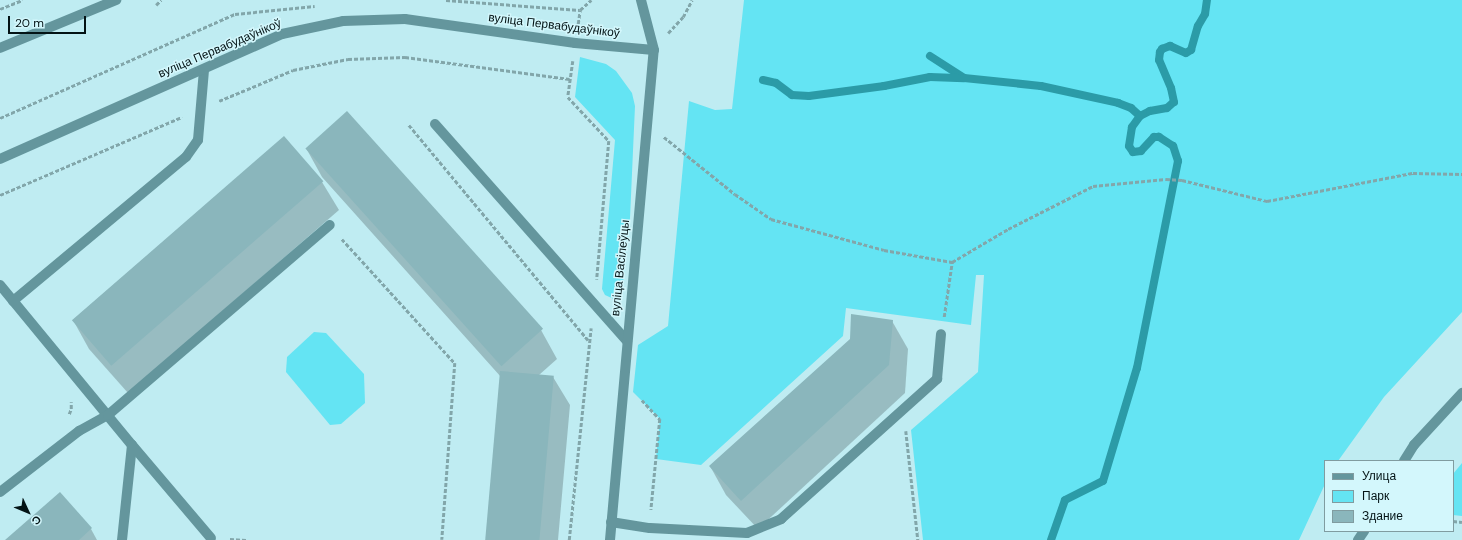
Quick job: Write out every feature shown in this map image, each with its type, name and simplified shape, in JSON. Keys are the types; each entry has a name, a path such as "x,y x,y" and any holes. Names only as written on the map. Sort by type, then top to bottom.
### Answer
{"street":[{"path":"0,48 116,0"},
{"name":"вуліца Васілеўцы","path":"610,540 654,50 641,0"},
{"name":"вуліца Первабудаўнікоў","path":"0,158 204,70 282,34 343,21 405,19 575,43 654,50"},
{"path":"13,301 186,157 198,140 204,70"},
{"path":"434,124 627,341"},
{"path":"0,492 79,431 108,415 330,225"},
{"path":"0,285 211,538"},
{"path":"611,522 650,528 747,533 781,519 937,378 941,334"},
{"path":"1405,460 1414,445 1462,393"},
{"path":"122,540 132,445"}],"path":[{"path":"0,9 22,0"},
{"path":"156,5 161,0"},
{"path":"446,0 580,10"},
{"path":"654,50 683,17 692,0"},
{"path":"0,118 235,14 320,6"},
{"path":"0,195 293,70 348,58 405,57 570,79"},
{"path":"648,124 735,194 771,219 884,250 952,262 1008,229 1093,186 1166,179 1182,180 1267,201 1413,173 1462,174"},
{"path":"409,125 588,340"},
{"path":"330,225 455,363 442,540"},
{"path":"941,334 952,262"},
{"path":"624,381 660,419 650,528"},
{"path":"66,418 71,410 71,399"},
{"path":"906,430 918,540"}],"green space":[{"path":"744,0 1462,0 1462,312 1384,397 1339,460 1324,460 1324,486 1299,540 923,540 911,430 978,372 984,275 976,275 971,325 846,308 843,336 701,465 656,459 660,419 633,392 638,345 668,326 689,101 715,110 732,109"},
{"path":"580,57 606,64 616,71 632,93 635,106 630,218 622,294 616,300 605,295 602,289 615,140 575,97"},
{"path":"314,332 326,333 364,374 365,403 341,424 330,425 286,372 287,357"},
{"path":"1462,463 1462,516 1454,515 1454,473"}],"building":[{"path":"347,111 543,329 501,366 305,148"},
{"path":"284,136 323,181 111,366 72,320"},
{"path":"851,314 893,320 889,365 741,501 709,466 850,339"},
{"path":"500,371 554,376 539,540 485,540"},
{"path":"60,492 92,528 79,540 5,540"}],"waterway":[{"path":"1051,540 1065,500 1103,481 1137,368 1178,161 1173,146 1159,137 1154,137 1141,151 1133,152 1129,146 1132,127 1140,116 1150,111 1167,108 1174,102 1171,88 1159,60 1160,52 1162,49 1170,46 1186,53 1191,50 1198,26 1205,14 1207,0"},
{"path":"930,56 964,78"},
{"path":"763,80 776,83 792,95 809,96 884,86 930,77 964,78 1041,86 1118,103 1131,108 1140,116"}]}
